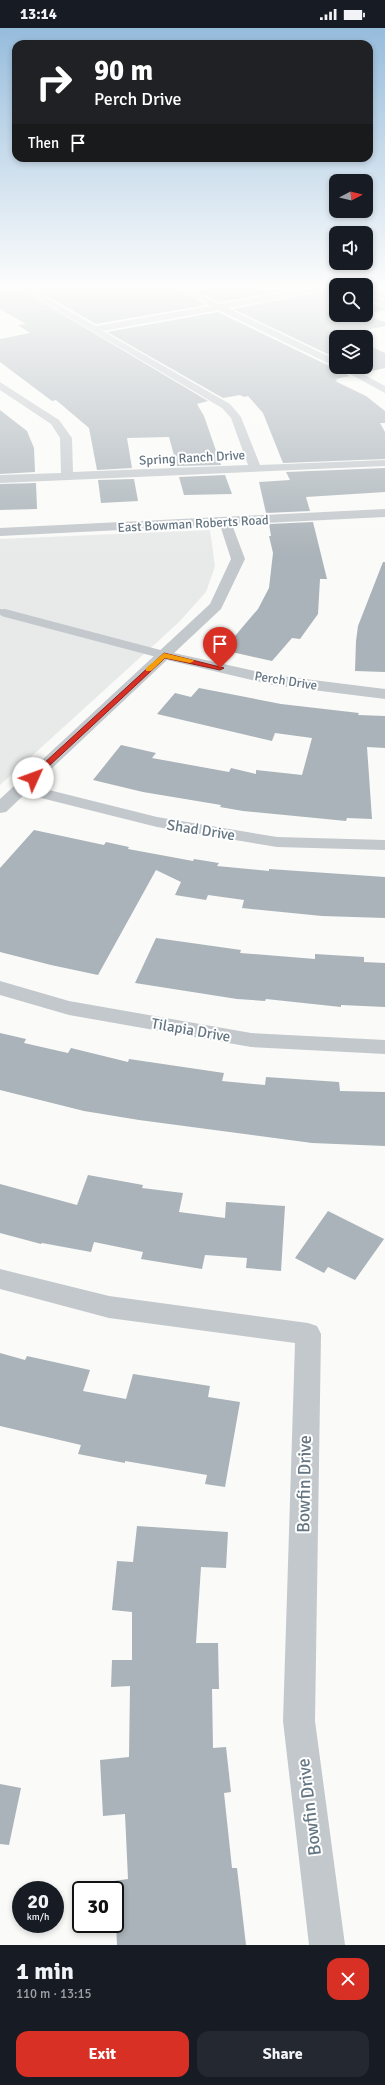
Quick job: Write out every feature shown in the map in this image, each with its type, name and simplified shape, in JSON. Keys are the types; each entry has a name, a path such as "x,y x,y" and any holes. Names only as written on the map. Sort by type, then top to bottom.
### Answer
{"street":[{"path":"180,378 226,406 236,417 255,468"},
{"path":"363,378 385,390"},
{"path":"0,385 55,422 66,438 67,476"},
{"name":"Spring Ranch Drive","path":"0,479 385,463"},
{"name":"East Bowman Roberts Road","path":"0,532 385,513"},
{"path":"0,808 216,606 238,559 225,522"},
{"name":"Perch Drive","path":"164,655 273,680 385,694"},
{"name":"Shad Drive","path":"22,788 157,822 277,842 385,845"},
{"name":"Tilapia Drive","path":"0,988 69,1008 251,1040 385,1047"},
{"name":"Bowfin Drive","path":"0,1279 109,1307 308,1334 299,1721 319,1892 328,1945"}],"lane":[{"path":"0,612 164,655"}],"shaded area":[{"path":"210,530 215,566 206,592 179,622 0,785 0,539"}],"building":[{"path":"22,378 170,378 208,401 197,404 204,416 221,465 177,466 169,437 127,438 132,468 97,470 89,428 56,400 52,401"},
{"path":"189,378 338,378 335,379 338,380 335,381 366,396 385,411 385,423 380,423 385,432 385,459 283,463 263,413 248,396 244,397 240,395 223,398"},
{"path":"0,410 27,431 34,448 35,472 0,474"},
{"path":"385,468 385,492 306,497 310,511 266,513 259,482 290,480 286,472"},
{"path":"225,475 232,494 184,495 179,477"},
{"path":"134,479 138,501 101,503 98,480"},
{"path":"36,483 37,509 0,510 0,484"},
{"path":"313,522 327,579 320,579 318,614 300,639 292,638 272,661 223,650 258,609 269,588 273,553 269,536 271,536 269,524"},
{"path":"383,562 385,562 385,672 355,671 358,626"},
{"path":"199,688 281,704 359,713 358,715 385,716 385,748 367,747 372,819 347,818 346,821 243,811 220,807 221,805 143,792 93,780 121,745 156,753 152,758 229,772 231,768 256,774 256,770 302,775 312,738 275,733 272,741 157,714 175,693 191,697"},
{"path":"34,830 104,845 106,842 129,847 128,849 193,861 194,859 219,863 217,866 269,871 269,869 385,877 385,918 322,916 242,908 244,900 208,895 206,900 175,895 181,882 156,870 98,975 51,965 0,952 0,868"},
{"path":"156,938 241,950 240,953 315,959 315,954 364,957 364,962 385,963 385,1007 341,1005 341,1007 266,999 265,1001 237,999 135,983"},
{"path":"0,1033 26,1039 24,1043 68,1053 71,1048 128,1062 129,1059 224,1073 222,1081 265,1085 266,1077 339,1082 340,1091 385,1092 385,1146 312,1143 139,1120 84,1111 0,1090"},
{"path":"88,1175 143,1185 142,1188 183,1193 179,1212 225,1218 226,1202 285,1206 281,1271 246,1268 247,1258 205,1255 202,1269 141,1259 143,1252 94,1242 91,1252 41,1244 0,1233 0,1184 77,1205"},
{"path":"328,1211 384,1239 355,1280 328,1267 324,1273 295,1258"},
{"path":"0,1353 25,1360 27,1356 90,1370 83,1391 126,1399 133,1374 210,1386 208,1397 240,1402 225,1487 205,1484 207,1475 125,1461 125,1463 78,1454 81,1445 0,1426"},
{"path":"137,1526 228,1532 226,1568 201,1567 196,1643 218,1643 219,1689 212,1689 213,1748 226,1747 231,1792 224,1793 232,1868 237,1868 246,1945 117,1945 116,1933 124,1933 124,1881 114,1881 128,1879 125,1814 103,1816 100,1760 129,1757 130,1686 111,1687 112,1660 132,1660 132,1612 112,1610 117,1561 133,1562"},
{"path":"0,1784 21,1788 9,1845 0,1844"}],"slow traffic":[{"path":"149,669 164,655 190,661"}],"route":[{"path":"33,778 164,655 220,668"}]}
